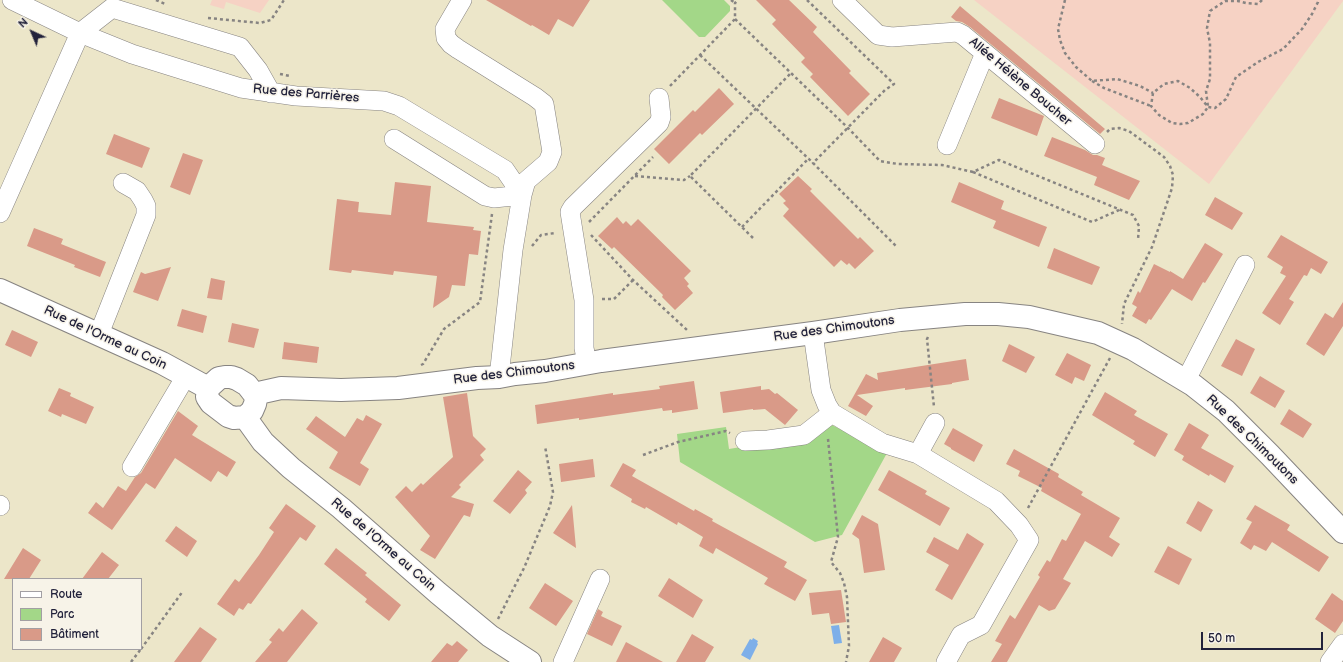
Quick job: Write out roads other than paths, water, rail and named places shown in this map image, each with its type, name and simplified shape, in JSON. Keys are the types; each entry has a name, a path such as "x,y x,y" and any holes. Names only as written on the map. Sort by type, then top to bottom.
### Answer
{"main road":[{"name":"Rue de l'Orme au Coin","path":"0,290 98,334 208,388"},
{"name":"Rue des Chimoutons","path":"254,394 281,388 341,390 398,388 477,378 499,377 545,371 587,363 813,333 880,322 965,314 998,314 1030,317 1098,333 1133,349 1186,380 1226,411 1343,532"},
{"path":"231,377 247,385 254,394 256,399 252,411 245,417 234,418 221,412 211,403 208,397 208,388 219,378 231,377"},
{"name":"Rue de l'Orme au Coin","path":"245,417 262,442 291,468 341,508 438,593 490,636 530,662"}],"street":[{"name":"Rue des Parrières","path":"12,0 80,33 140,56 241,88 296,96 384,101 399,106 505,170 522,195"},
{"path":"462,0 445,29 446,38 451,44 544,104 552,152 548,162 526,181 522,195 513,250 499,377"},
{"name":"Allée Hélène Boucher","path":"842,0 878,35 892,37 956,32 963,34 1095,144"},
{"path":"0,213 80,33 112,8 240,47 258,70 271,93"},
{"path":"947,145 985,53"},
{"path":"587,363 584,348 584,300 570,212 573,207 659,123 661,117 659,98"},
{"path":"394,139 485,196 494,198 522,195"},
{"path":"98,334 146,215 146,206 137,191 123,183"},
{"path":"1186,380 1245,265"},
{"path":"813,333 821,390 832,413 882,443 918,454 996,501 1019,525 1029,540 981,625 961,635 946,662"},
{"path":"132,467 186,376"},
{"path":"745,441 768,440 804,434 832,413"},
{"path":"918,454 935,423"},
{"path":"563,662 600,579"},
{"path":"1330,662 1343,644"}],"water":[{"path":"839,625 842,643 834,644 831,626"},
{"path":"753,638 758,641 758,644 750,660 741,655 750,639 752,640"}]}
